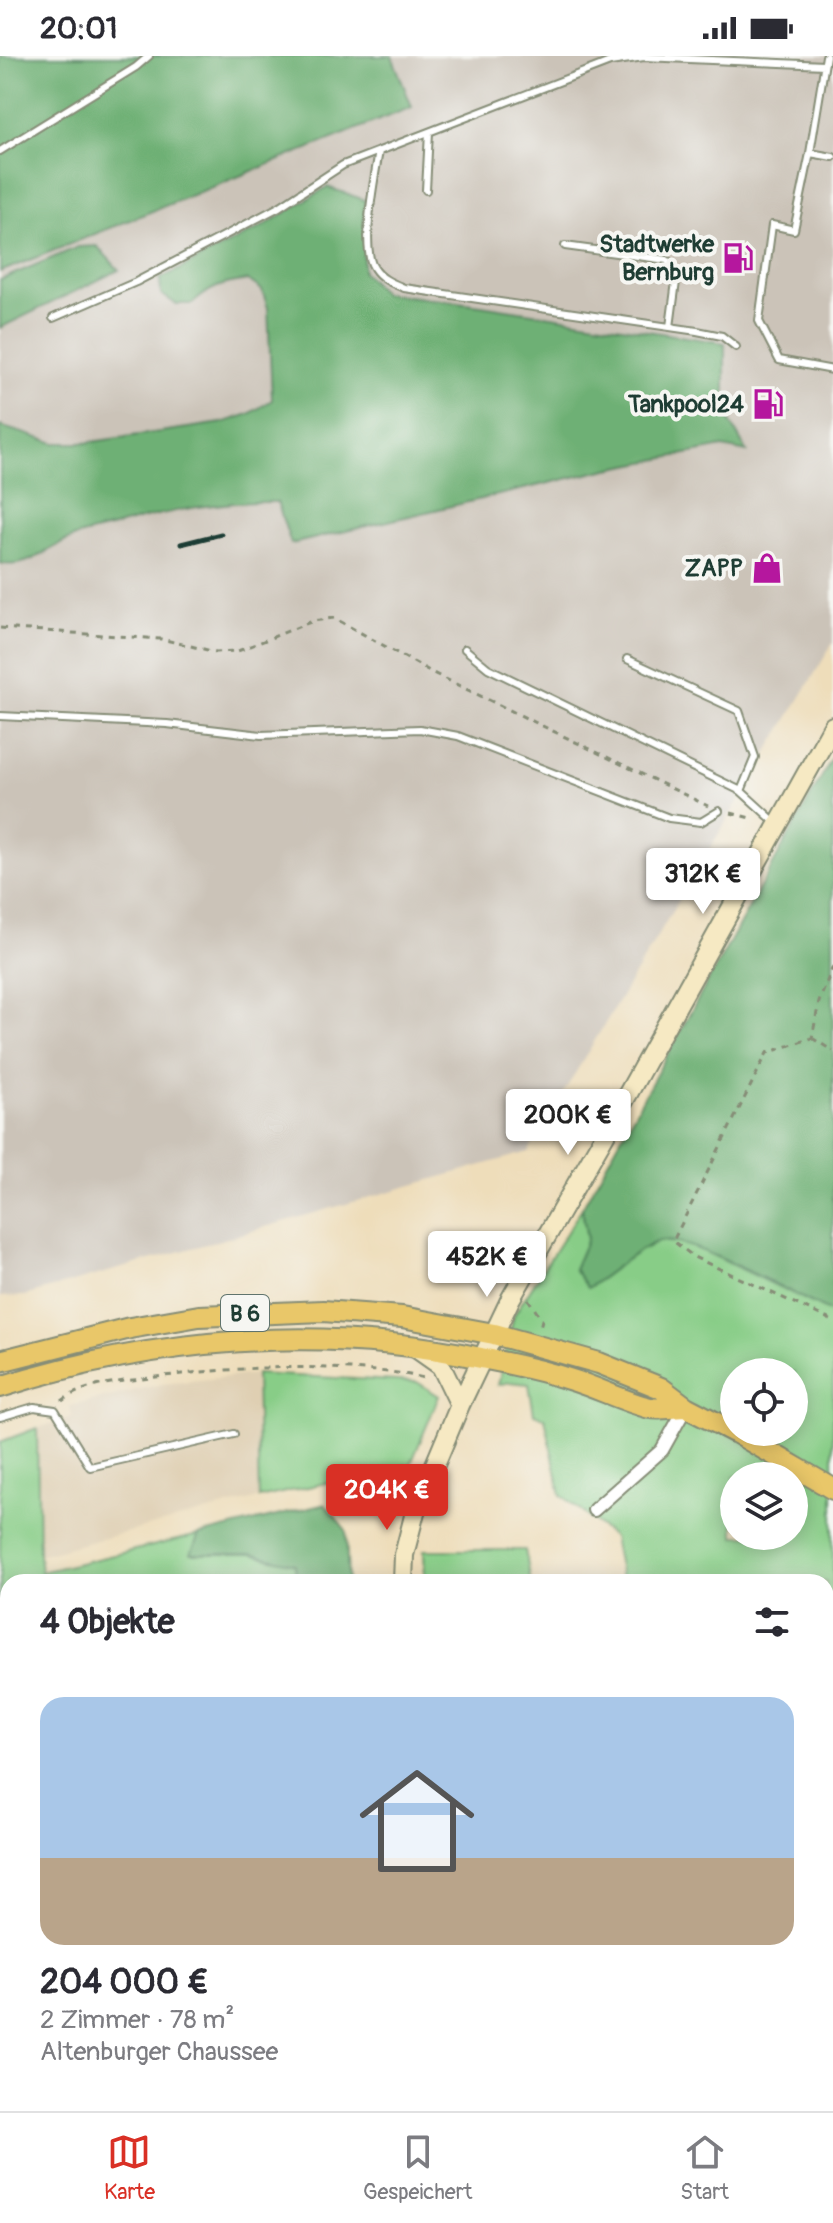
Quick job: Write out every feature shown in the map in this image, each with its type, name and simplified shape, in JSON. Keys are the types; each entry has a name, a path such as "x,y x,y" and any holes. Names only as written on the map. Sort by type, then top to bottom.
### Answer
{"main road":[{"path":"404,1574 407,1537 415,1512 460,1405 511,1298 833,726"},
{"name":"B 6","path":"0,1361 130,1328 199,1316 365,1313 434,1321 599,1363 661,1388 686,1407 720,1425"},
{"name":"B 6","path":"0,1387 95,1362 198,1344 303,1339 412,1346 482,1358 565,1378 652,1408 686,1407"},
{"path":"412,1346 431,1357 446,1373 460,1405"},
{"name":"B 6","path":"758,1446 833,1489"}],"street":[{"path":"594,1510 662,1450 686,1407"}],"lane":[{"path":"0,151 149,56"},
{"path":"826,56 794,230 772,225 759,321 779,360 833,370"},
{"path":"53,318 136,282 279,207 343,165 610,62 670,57 824,65"},
{"path":"426,190 429,132"},
{"path":"379,151 368,242 372,266 386,281 404,288 722,336 736,347"},
{"path":"810,153 833,157"},
{"path":"565,246 667,260 677,274 670,327"},
{"path":"465,649 488,668 741,791 777,825"},
{"path":"627,659 739,711 755,757 741,791"},
{"path":"0,716 167,724 261,735 420,729 458,736 669,818 701,822 719,811"},
{"path":"0,1417 34,1407 55,1410 90,1467 234,1434"}],"path":[{"path":"0,628 161,639 216,652 238,651 313,621 334,618 433,673 719,811 777,825"},
{"path":"812,1038 819,1002 833,966"},
{"path":"812,1038 833,1051"},
{"path":"812,1038 767,1053 673,1241 694,1257 833,1321"},
{"path":"55,1410 60,1402 79,1390 215,1370 313,1367 407,1373 430,1380 446,1373"}],"shaded area":[{"path":"0,56 833,56 833,643 528,1152 24,1296 0,1297"},
{"path":"256,1374 259,1498 39,1555 37,1428 72,1418 70,1406 162,1384"}],"green space":[{"path":"0,56 392,56 412,107 0,272"},
{"path":"327,187 365,200 363,272 383,293 725,343 725,412 747,452 723,447 608,469 291,544 277,502 197,507 79,536 20,564 0,563 0,426 55,443 84,443 222,423 249,414 272,400 268,308 262,290 248,280 239,281 212,290 192,304 176,304 161,294 160,279 262,227"},
{"path":"97,246 119,270 0,328 0,280 78,247"},
{"path":"833,756 833,1313 720,1258 675,1242 661,1241 645,1247 588,1288 574,1269 587,1239 582,1208"},
{"path":"582,1208 587,1239 574,1269 644,1249 660,1241 691,1245 833,1313 833,1574 620,1574 613,1537 561,1495 545,1418 534,1414 529,1384 509,1382 498,1385 514,1315"},
{"path":"256,1374 417,1382 439,1396 411,1464 259,1498"},
{"path":"37,1428 41,1572 199,1535 192,1554 251,1554 295,1564 296,1574 0,1574 0,1442"},
{"path":"325,1504 346,1530 348,1574 296,1574 295,1564 251,1554 191,1554 199,1535"},
{"path":"424,1550 525,1550 530,1574 425,1574"}],"railway":[{"path":"181,544 221,534"}],"place":[{"name":"Stadtwerke Bernburg","path":"738,258"},
{"name":"Tankpool24","path":"768,404"},
{"name":"ZAPP","path":"767,568"}]}
